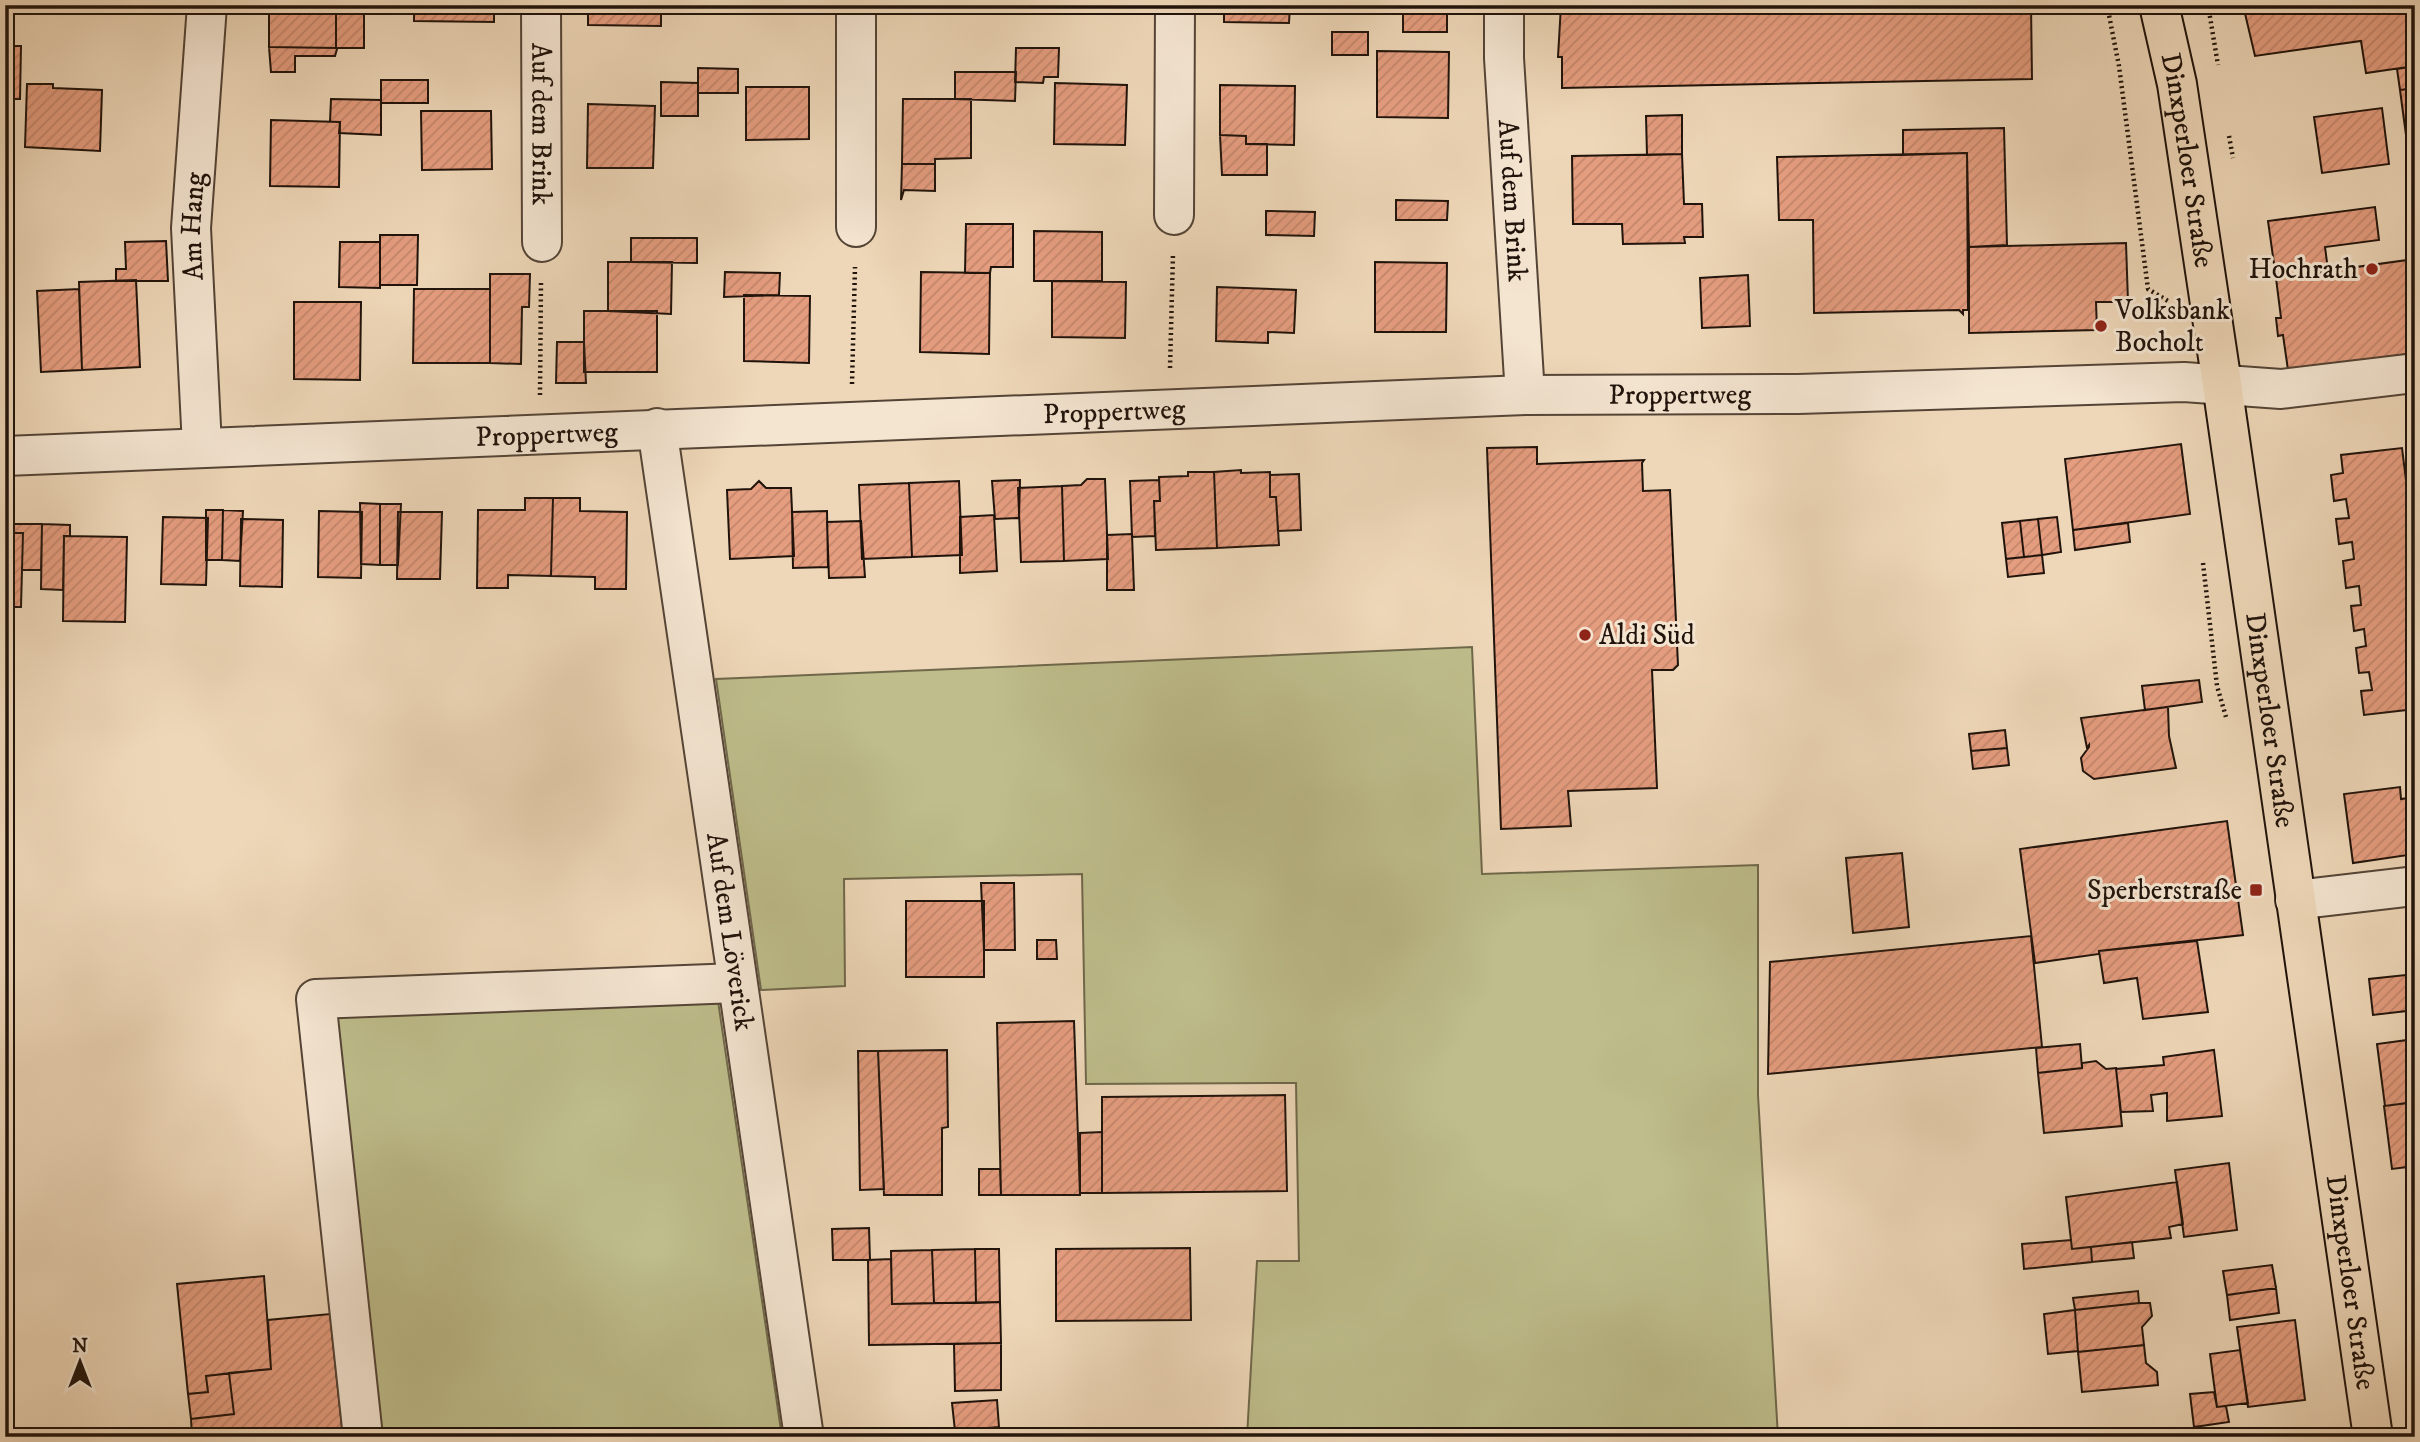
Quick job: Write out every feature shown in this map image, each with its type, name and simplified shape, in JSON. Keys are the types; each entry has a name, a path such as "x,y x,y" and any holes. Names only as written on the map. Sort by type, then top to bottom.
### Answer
{"main road":[{"name":"Dinxperloer Straße","path":"2159,5 2177,84 2222,384 2373,1437"}],"street":[{"name":"Am Hang","path":"202,446 191,228 207,5"},
{"name":"Auf dem Brink","path":"541,5 542,242"},
{"path":"856,5 856,227"},
{"path":"1174,215 1175,5"},
{"name":"Auf dem Brink","path":"1504,5 1504,58 1525,395"},
{"name":"Proppertweg","path":"5,456 1525,395 1798,394 2184,382 2281,389 2415,373"},
{"name":"Auf dem Löverick","path":"657,428 804,1437"},
{"path":"2295,900 2415,886"},
{"path":"363,1437 316,999 737,984"}],"path":[{"path":"1170,410 1174,215"},
{"path":"850,421 856,227"},
{"path":"540,433 542,242"}],"shaded area":[{"path":"1472,647 1482,874 1758,865 1758,1095 1778,1437 1247,1437 1257,1261 1299,1261 1296,1083 1086,1084 1082,874 844,879 845,986 761,990 716,679"},
{"path":"717,994 782,1437 377,1437 329,1010"}],"building":[{"path":"269,5 336,5 336,48 269,47"},
{"path":"336,5 364,5 364,48 336,48"},
{"path":"414,5 494,5 494,22 414,21"},
{"path":"588,5 661,5 661,26 588,25"},
{"path":"907,5 983,5 983,8 907,8"},
{"path":"1224,5 1290,5 1289,23 1224,22"},
{"path":"1403,5 1447,5 1447,32 1403,32"},
{"path":"1561,5 2031,5 2032,79 1562,88 1562,57 1558,57"},
{"path":"2243,5 2413,5 2415,66 2366,73 2361,41 2255,56"},
{"path":"1332,32 1368,32 1368,55 1332,55"},
{"path":"5,46 21,46 20,99 5,99"},
{"path":"269,47 337,49 335,56 295,56 295,72 271,72"},
{"path":"1016,48 1059,48 1058,77 1044,77 1043,83 1015,82"},
{"path":"1377,51 1449,52 1448,118 1377,117"},
{"path":"2415,66 2415,88 2400,90 2397,69"},
{"path":"698,68 738,69 738,93 698,93"},
{"path":"955,72 1016,72 1015,101 955,99"},
{"path":"381,80 428,80 428,103 381,103"},
{"path":"661,82 698,83 698,116 661,116"},
{"path":"1055,83 1127,85 1125,145 1054,144"},
{"path":"27,84 102,90 100,151 25,147"},
{"path":"1220,85 1295,86 1294,145 1246,144 1246,136 1220,135"},
{"path":"746,87 809,87 809,139 746,140"},
{"path":"2415,88 2415,134 2406,135 2400,90"},
{"path":"331,99 381,100 381,135 339,133 340,122 330,122"},
{"path":"903,99 971,99 971,158 935,159 935,164 902,164"},
{"path":"588,104 655,106 653,168 587,168"},
{"path":"2382,108 2389,164 2322,173 2314,117"},
{"path":"421,111 491,111 492,169 422,170"},
{"path":"1682,115 1682,154 1647,155 1646,116"},
{"path":"271,120 340,122 339,187 270,186"},
{"path":"2004,128 2007,245 1969,247 1967,153 1903,155 1903,130"},
{"path":"1220,135 1246,136 1246,144 1267,144 1267,175 1222,175"},
{"path":"1967,153 1968,310 1963,310 1963,314 1959,310 1814,313 1813,220 1779,220 1777,157"},
{"path":"1682,154 1684,204 1702,204 1703,237 1684,237 1685,243 1623,244 1622,224 1573,224 1572,156"},
{"path":"902,164 935,164 935,191 904,190 901,200"},
{"path":"1396,200 1448,201 1447,220 1396,220"},
{"path":"2375,207 2379,240 2325,247 2328,270 2276,278 2268,221"},
{"path":"1266,211 1315,212 1314,236 1266,235"},
{"path":"966,224 1013,224 1013,267 991,267 990,273 965,273"},
{"path":"1034,231 1102,232 1102,281 1034,281"},
{"path":"380,235 418,235 417,285 380,285"},
{"path":"631,238 697,238 697,263 631,262"},
{"path":"166,241 168,281 116,281 116,269 126,269 125,242"},
{"path":"340,242 380,242 380,288 339,287"},
{"path":"2126,243 2128,302 2096,302 2097,330 1969,333 1969,247"},
{"path":"2415,259 2415,353 2288,370 2283,335 2278,336 2276,318 2281,318 2276,278"},
{"path":"608,262 672,262 671,314 608,311"},
{"path":"1375,262 1447,263 1446,332 1375,332"},
{"path":"725,272 780,273 779,295 724,297"},
{"path":"921,272 990,273 989,354 920,352"},
{"path":"490,274 530,274 529,307 522,307 521,364 490,363"},
{"path":"1748,275 1750,326 1702,328 1700,278"},
{"path":"136,280 140,367 82,370 79,282"},
{"path":"1052,281 1126,282 1125,338 1052,337"},
{"path":"1217,287 1296,290 1294,333 1268,332 1268,343 1216,341"},
{"path":"79,289 82,370 41,372 37,291"},
{"path":"414,289 490,289 490,363 413,363"},
{"path":"744,295 810,296 809,363 744,361"},
{"path":"294,302 361,302 360,380 294,379"},
{"path":"584,311 657,311 657,372 584,372"},
{"path":"557,342 584,342 586,383 556,383"},
{"path":"2181,444 2190,514 2073,530 2065,459"},
{"name":"Aldi Süd","path":"1537,447 1537,464 1644,460 1643,491 1670,490 1678,665 1673,670 1652,670 1657,788 1568,791 1571,826 1501,829 1487,448"},
{"path":"2402,448 2415,553 2415,709 2364,715 2361,691 2372,690 2369,672 2359,673 2356,648 2366,646 2364,629 2354,631 2351,606 2361,605 2359,586 2346,588 2343,561 2354,559 2352,542 2339,544 2336,519 2349,518 2346,499 2334,501 2331,475 2343,473 2341,455"},
{"path":"1241,470 1241,473 1270,472 1270,497 1276,497 1279,545 1217,548 1214,472"},
{"path":"1188,472 1214,472 1217,548 1156,550 1154,501 1160,501 1159,477 1188,476"},
{"path":"1299,474 1301,530 1278,531 1276,497 1270,497 1270,475"},
{"path":"1087,479 1105,479 1108,559 1064,561 1062,486 1081,485"},
{"path":"1020,480 1019,518 995,519 992,481"},
{"path":"1159,480 1160,501 1154,501 1155,536 1132,537 1130,481"},
{"path":"759,481 766,488 791,488 794,556 730,559 727,490 751,489"},
{"path":"959,481 962,555 912,557 909,483"},
{"path":"909,483 912,557 862,559 859,485"},
{"path":"1062,486 1064,561 1021,562 1018,488"},
{"path":"525,498 553,498 551,576 508,575 508,588 477,588 478,510 525,510"},
{"path":"553,498 580,498 580,511 627,512 626,589 595,589 595,577 551,576"},
{"path":"360,503 380,504 380,565 361,564"},
{"path":"380,504 401,504 398,565 380,565"},
{"path":"206,510 223,510 222,560 206,560"},
{"path":"223,510 243,511 240,561 222,560"},
{"path":"319,511 362,512 361,578 318,577"},
{"path":"827,511 828,567 793,568 792,512"},
{"path":"398,512 442,512 440,579 397,579"},
{"path":"994,515 997,571 960,573 960,517"},
{"path":"163,517 208,518 206,585 161,584"},
{"path":"2057,517 2061,552 2042,555 2038,519"},
{"path":"241,519 283,520 282,587 240,586"},
{"path":"2038,519 2042,555 2024,557 2020,521"},
{"path":"861,521 865,577 829,578 827,522"},
{"path":"2020,521 2024,557 2006,559 2002,523"},
{"path":"2128,523 2130,542 2075,550 2073,530"},
{"path":"5,524 42,524 41,570 22,570 23,533 5,533"},
{"path":"42,524 70,525 70,536 64,536 63,590 41,589"},
{"path":"5,533 23,533 21,607 5,607"},
{"path":"1132,534 1134,590 1107,590 1107,535"},
{"path":"64,536 127,537 125,622 63,621"},
{"path":"2042,555 2044,573 2008,577 2006,559"},
{"path":"2199,680 2202,702 2145,710 2142,686"},
{"path":"2168,707 2169,736 2176,768 2094,779 2083,771 2081,758 2089,745 2087,748 2081,718"},
{"path":"2005,730 2007,748 1971,751 1969,734"},
{"path":"2007,748 2009,765 1973,769 1971,751"},
{"path":"2400,787 2401,799 2415,797 2415,854 2353,863 2344,794"},
{"path":"2227,821 2243,935 2099,951 2099,954 2035,963 2020,849"},
{"path":"1902,853 1909,927 1853,933 1846,858"},
{"path":"981,883 1014,883 1015,950 984,950"},
{"path":"906,901 984,901 984,977 906,977"},
{"path":"2031,936 2042,1047 1768,1074 1770,962"},
{"path":"1037,940 1056,940 1057,959 1037,959"},
{"path":"2197,941 2208,1012 2143,1019 2137,978 2104,983 2099,951"},
{"path":"2415,974 2415,1010 2373,1015 2369,979"},
{"path":"1074,1021 1080,1195 1001,1195 997,1023"},
{"path":"2415,1039 2415,1102 2385,1106 2377,1044"},
{"path":"2080,1044 2082,1068 2038,1073 2036,1048"},
{"path":"947,1050 948,1127 942,1128 942,1195 884,1195 878,1051"},
{"path":"2214,1050 2222,1116 2167,1121 2167,1093 2151,1095 2153,1111 2121,1112 2116,1069 2164,1065 2163,1057"},
{"path":"858,1051 878,1051 884,1189 860,1190"},
{"path":"2096,1061 2106,1069 2116,1068 2122,1126 2044,1133 2038,1073 2082,1068 2082,1063"},
{"path":"1285,1095 1287,1191 1102,1193 1102,1097"},
{"path":"2415,1102 2415,1166 2392,1169 2384,1106"},
{"path":"1102,1132 1102,1193 1080,1193 1080,1133"},
{"path":"2229,1163 2237,1230 2184,1237 2175,1170"},
{"path":"979,1169 1000,1169 1001,1195 979,1195"},
{"path":"2177,1182 2183,1224 2169,1227 2171,1238 2072,1249 2066,1197"},
{"path":"869,1228 870,1260 833,1260 832,1229"},
{"path":"2071,1240 2072,1249 2091,1247 2092,1262 2024,1269 2022,1244"},
{"path":"2132,1242 2134,1258 2092,1262 2091,1247"},
{"path":"1190,1248 1191,1320 1056,1321 1056,1249"},
{"path":"975,1249 999,1249 1000,1302 976,1303"},
{"path":"975,1249 976,1303 934,1303 932,1250"},
{"path":"932,1250 934,1303 892,1304 891,1251"},
{"path":"891,1259 892,1304 1000,1302 1001,1343 869,1345 868,1260"},
{"path":"2272,1265 2276,1288 2227,1295 2223,1271"},
{"path":"264,1276 271,1369 206,1376 208,1392 188,1394 177,1284"},
{"path":"2415,1279 2415,1325 2407,1280"},
{"path":"2276,1288 2279,1313 2230,1320 2227,1295"},
{"path":"2138,1291 2139,1303 2075,1310 2073,1298"},
{"path":"2150,1303 2152,1316 2142,1327 2144,1345 2078,1352 2075,1310"},
{"path":"2075,1310 2078,1351 2048,1354 2044,1314"},
{"path":"330,1314 343,1437 192,1437 191,1419 234,1414 229,1373 271,1369 268,1320"},
{"path":"2295,1320 2305,1400 2248,1407 2237,1327"},
{"path":"1001,1343 1001,1390 955,1391 954,1344"},
{"path":"2144,1345 2146,1363 2157,1372 2158,1385 2082,1392 2078,1352"},
{"path":"2240,1350 2248,1403 2217,1407 2210,1354"},
{"path":"229,1373 234,1414 191,1419 188,1394 208,1392 206,1376"},
{"path":"2214,1392 2217,1407 2226,1406 2229,1422 2194,1427 2190,1394"},
{"path":"997,1400 999,1427 955,1431 952,1403"}],"place":[{"name":"Hochrath","path":"2372,269"},
{"name":"Volksbank Bocholt","path":"2101,326"},
{"name":"Aldi Süd","path":"1585,635"},
{"name":"Sperberstraße","path":"2256,890"}]}
